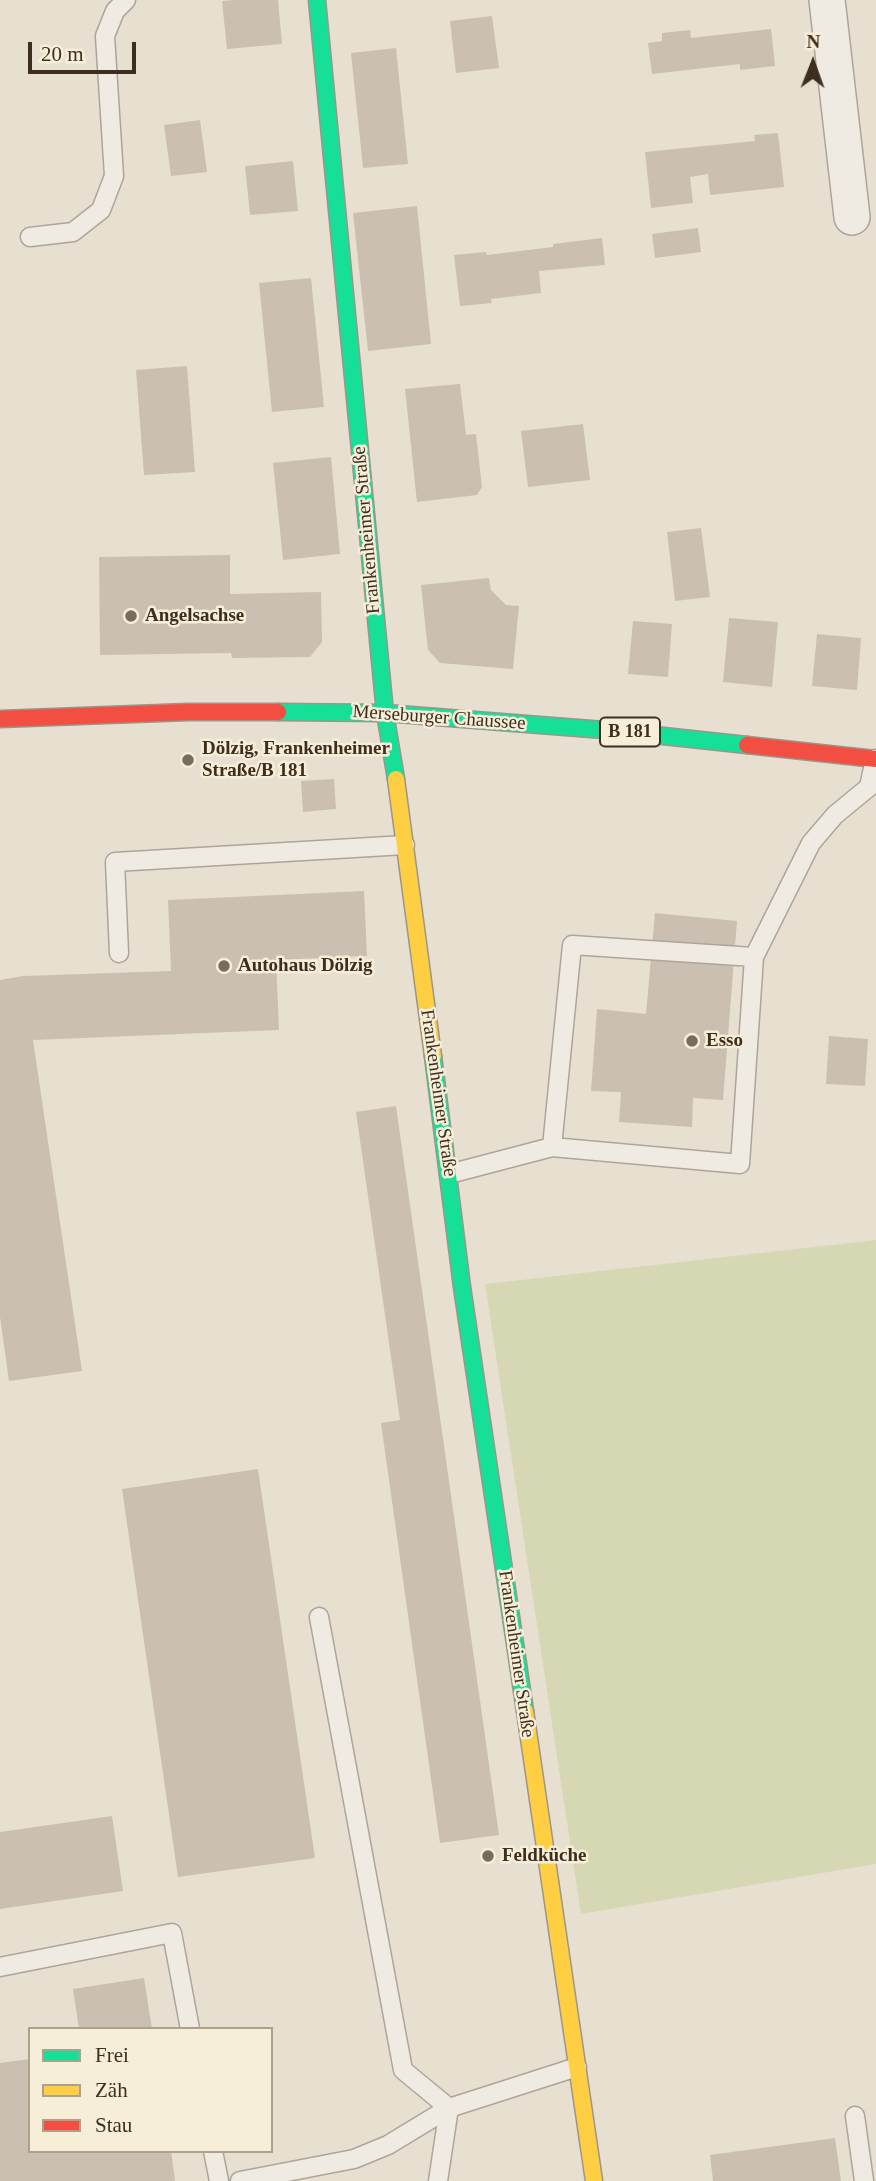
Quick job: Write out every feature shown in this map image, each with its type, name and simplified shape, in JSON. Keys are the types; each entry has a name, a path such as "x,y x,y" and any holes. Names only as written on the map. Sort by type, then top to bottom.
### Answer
{"street":[{"name":"Frankenheimer Straße","path":"317,0 385,713 405,845 462,1286 594,2181"},
{"path":"827,0 852,216"},
{"name":"Merseburger Chaussee","path":"0,719 188,712 385,713 630,732 876,759"}],"lane":[{"path":"30,237 73,232 101,210 114,176 105,36 115,11 126,0"},
{"path":"449,1174 552,1147 740,1164 754,957 811,843 835,816 869,787 876,759"},
{"path":"120,953 115,862 405,845"},
{"path":"552,1147 572,945 754,957"},
{"path":"318,1617 403,2070 449,2108"},
{"path":"0,1967 172,1933 190,2027"},
{"path":"240,2181 354,2159 388,2145 449,2108 577,2067"},
{"path":"438,2181 449,2108"},
{"path":"855,2116 864,2181"},
{"path":"213,2153 219,2181"}],"green space":[{"path":"876,1240 876,1864 581,1914 485,1284"}],"building":[{"path":"278,0 282,44 227,49 222,1"},
{"path":"492,16 499,68 456,73 450,21"},
{"path":"771,29 775,66 740,70 740,64 652,74 648,43 662,41 662,33 690,30 691,38"},
{"path":"396,48 408,164 363,168 351,53"},
{"path":"200,120 207,172 171,176 164,125"},
{"path":"778,133 784,187 710,195 708,174 690,177 693,203 651,208 645,152 755,141 754,135"},
{"path":"293,161 298,211 250,215 245,166"},
{"path":"417,206 431,344 368,351 353,213"},
{"path":"698,228 701,252 655,258 652,234"},
{"path":"602,238 605,265 539,271 541,293 491,299 492,303 460,306 454,255 486,252 487,255"},
{"path":"311,278 324,407 272,412 259,283"},
{"path":"187,366 195,472 144,475 136,370"},
{"path":"460,384 466,435 476,434 482,487 477,495 417,502 405,389"},
{"path":"583,424 590,480 528,487 521,431"},
{"path":"331,457 340,554 283,560 273,463"},
{"path":"701,528 710,597 675,601 667,532"},
{"path":"230,555 230,594 321,592 322,642 310,657 232,658 231,653 100,655 99,557"},
{"path":"489,578 491,590 506,605 519,606 513,669 440,663 428,650 421,585"},
{"path":"729,618 778,622 772,687 723,682"},
{"path":"633,621 672,624 668,677 628,674"},
{"path":"817,634 861,638 857,690 812,686"},
{"path":"334,779 336,809 303,812 301,781"},
{"path":"364,891 367,956 276,960 279,1030 33,1040 82,1371 9,1381 0,1317 0,980 23,976 171,971 168,900"},
{"path":"655,913 737,921 723,1100 693,1098 692,1127 619,1122 621,1092 591,1091 597,1009 646,1014"},
{"path":"829,1036 868,1039 865,1086 826,1084"},
{"path":"396,1106 499,1835 440,1843 381,1423 400,1420 356,1112"},
{"path":"258,1469 315,1858 178,1877 122,1489"},
{"path":"112,1816 123,1891 0,1909 0,1832"},
{"path":"144,1978 152,2027 79,2027 73,1989"},
{"path":"28,2059 28,2153 171,2153 175,2181 0,2181 0,2063"},
{"path":"835,2138 841,2181 713,2181 710,2155"}],"traffic: fast":[{"path":"317,0 385,713 396,779"},
{"path":"278,712 385,713 617,731 747,745"},
{"path":"433,1056 462,1287 525,1711"}],"traffic: slow":[{"path":"396,779 433,1056"},
{"path":"525,1711 594,2181"}],"traffic: jam":[{"path":"0,719 188,712 278,712"},
{"path":"747,745 876,759"}],"place":[{"name":"Angelsachse","path":"131,616"},
{"name":"Dölzig, Frankenheimer Straße/B 181","path":"188,760"},
{"name":"Autohaus Dölzig","path":"224,966"},
{"name":"Esso","path":"692,1041"},
{"name":"Feldküche","path":"488,1856"}]}
